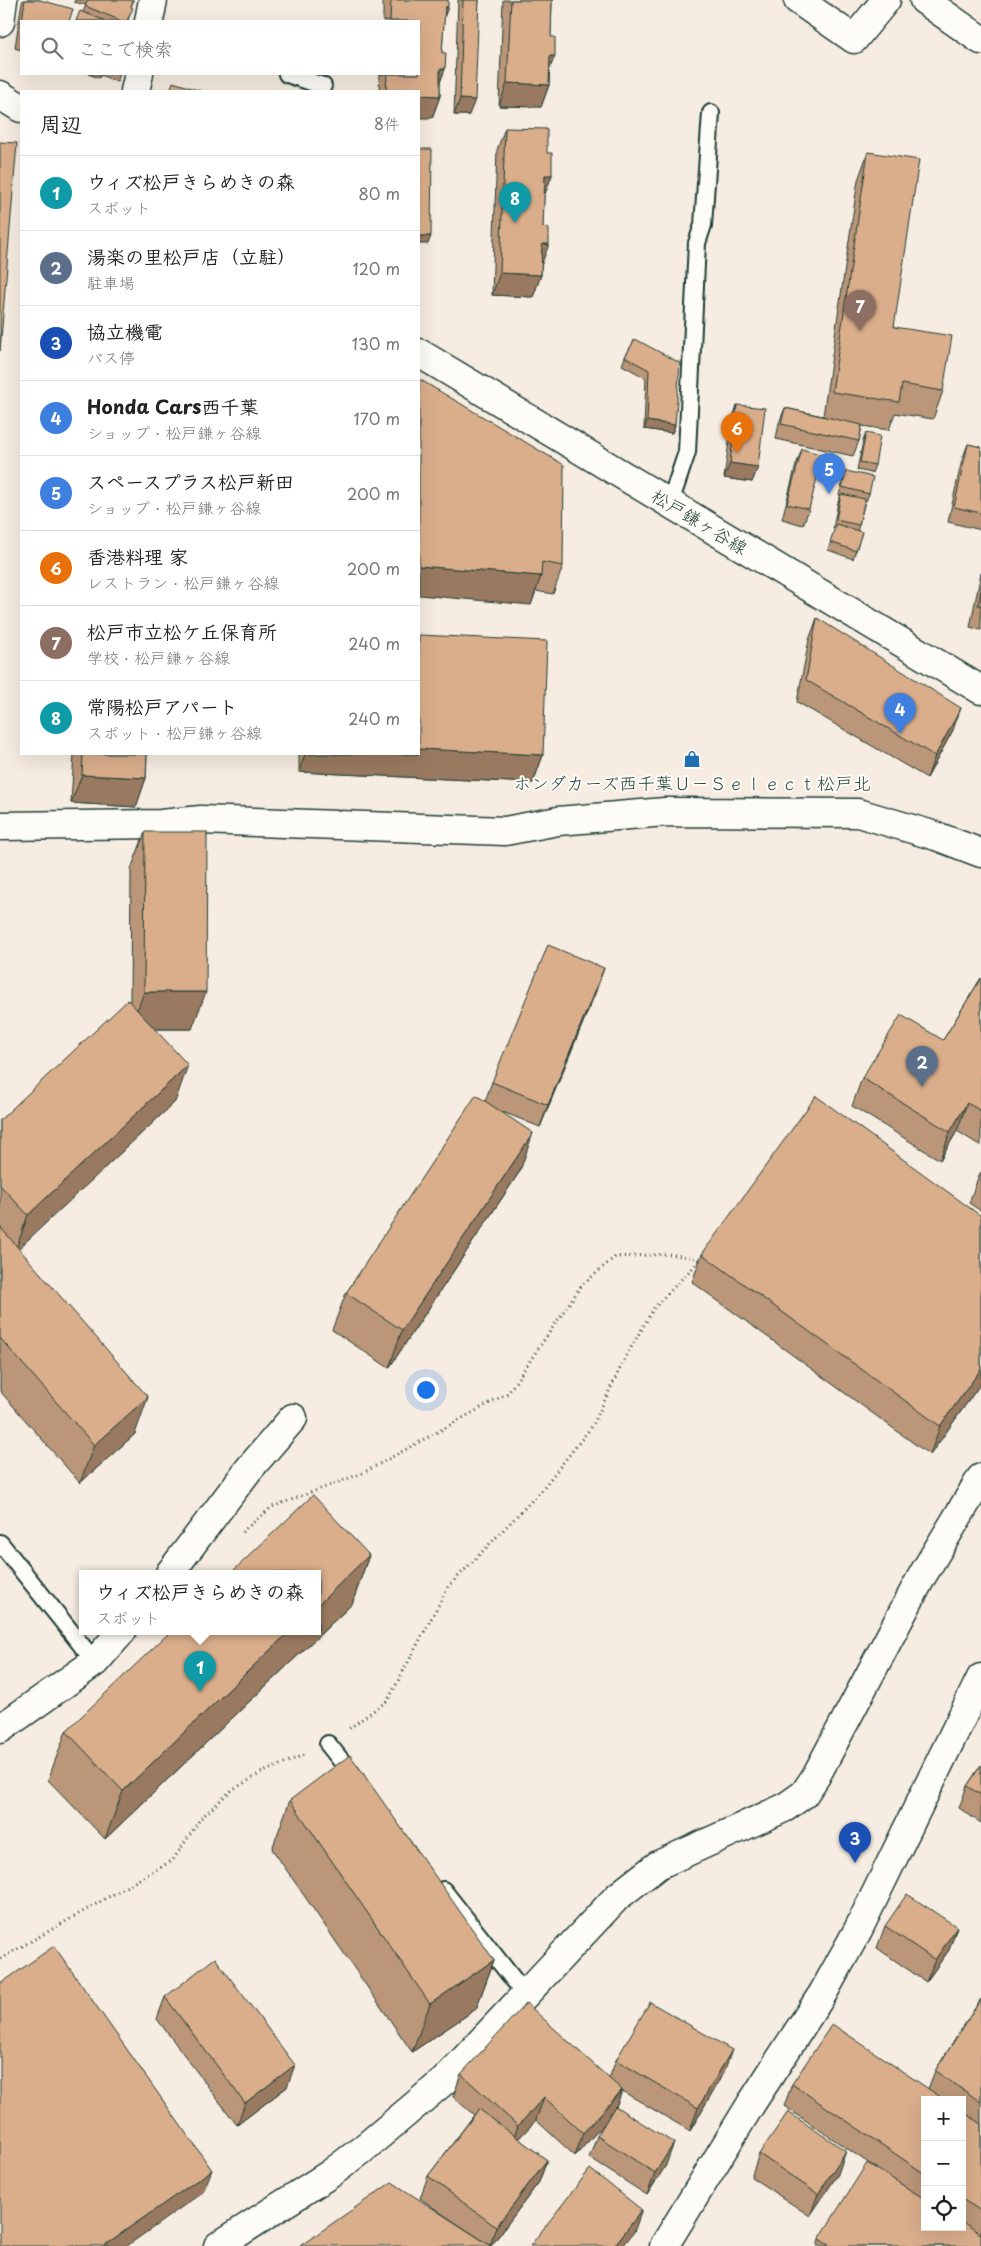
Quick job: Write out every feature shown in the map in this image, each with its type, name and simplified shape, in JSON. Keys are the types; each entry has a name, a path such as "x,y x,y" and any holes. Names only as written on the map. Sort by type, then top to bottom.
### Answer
{"street":[{"path":"0,22 3,0"},
{"path":"149,20 153,0"},
{"path":"798,0 854,38 886,0"},
{"path":"924,0 981,40"},
{"path":"135,90 139,75"},
{"path":"0,95 20,107"},
{"name":"松戸鎌ヶ谷線","path":"420,354 981,690"},
{"path":"0,826 161,824 201,820 505,831 558,821 665,812 858,813 936,836 981,853"},
{"path":"172,1570 249,1469 293,1418"},
{"path":"218,2246 330,2174 363,2150 444,2081 617,1897 658,1866 784,1808 804,1794 816,1776 922,1576 981,1478"},
{"path":"0,1729 95,1662 119,1635"},
{"path":"664,2246 751,2104 823,1994 858,1930 981,1678"}],"lane":[{"path":"290,75 323,86"},
{"path":"670,503 687,452 697,243 702,225 711,113"},
{"path":"0,1543 95,1662"},
{"path":"328,1744 365,1791"},
{"path":"433,1877 525,1994"}],"path":[{"path":"0,1959 173,1860 201,1818 232,1790 261,1773 328,1744 388,1700 448,1586 539,1493 593,1424 626,1356 654,1308 701,1259 668,1254 615,1257 581,1286 508,1393 363,1473 272,1507 241,1532"}],"building":[{"path":"25,0 40,0 73,9 69,20 22,20"},
{"path":"88,0 133,0 131,7 133,8 127,20 120,20 85,6"},
{"path":"391,0 448,0 448,7 445,7 442,53 446,53 445,69 440,69 440,96 420,95 420,90 386,90 387,75 420,75 420,20 390,20"},
{"path":"463,0 479,0 475,100 460,99"},
{"path":"511,0 552,0 551,37 555,37 555,56 550,56 549,85 507,83"},
{"path":"80,11 103,20 76,20"},
{"path":"173,82 198,90 170,90"},
{"path":"505,128 547,129 547,153 552,153 552,175 545,175 543,227 549,228 549,244 542,244 541,275 500,273"},
{"path":"0,142 17,143 0,351"},
{"path":"420,149 432,149 431,236 420,236"},
{"path":"868,152 919,160 894,327 952,336 943,391 902,384 899,402 832,392"},
{"path":"635,339 680,363 675,425 647,421 649,370 625,357"},
{"path":"420,380 564,465 563,566 542,562 541,576 420,566"},
{"path":"737,405 765,408 758,467 730,463"},
{"path":"785,408 862,425 859,441 781,424"},
{"path":"866,433 880,436 875,465 860,462"},
{"path":"968,444 981,447 981,513 954,507"},
{"path":"802,449 823,455 809,509 787,504"},
{"path":"846,471 873,477 869,494 842,487"},
{"path":"841,494 865,499 859,525 836,520"},
{"path":"836,524 862,532 856,551 830,542"},
{"path":"981,591 981,606 978,605"},
{"path":"817,618 961,708 935,756 806,680"},
{"path":"420,635 547,641 543,755 420,749"},
{"path":"83,755 147,755 146,778 82,775"},
{"path":"145,832 207,832 206,992 144,992"},
{"path":"548,945 604,968 548,1105 492,1082"},
{"path":"981,978 981,1111 967,1103 950,1132 862,1078 901,1015 943,1040"},
{"path":"128,1000 188,1065 28,1215 0,1185 0,1120"},
{"path":"476,1095 533,1133 402,1330 346,1293"},
{"path":"816,1096 981,1216 981,1369 940,1426 702,1254"},
{"path":"0,1227 148,1397 94,1445 0,1338"},
{"path":"313,1495 369,1555 321,1602 321,1570 234,1570"},
{"path":"167,1635 286,1635 123,1791 66,1731"},
{"path":"350,1755 494,1960 430,2004 290,1800"},
{"path":"981,1765 981,1795 967,1786"},
{"path":"907,1894 957,1927 935,1960 885,1926"},
{"path":"54,1946 212,2170 103,2246 0,2246 0,1984"},
{"path":"215,1958 295,2065 245,2103 165,1997"},
{"path":"981,1999 981,2102 935,2071"},
{"path":"650,2002 732,2050 698,2108 616,2060"},
{"path":"526,2003 622,2090 583,2133 544,2097 518,2126 461,2074"},
{"path":"832,2024 939,2096 921,2096 921,2171 792,2084"},
{"path":"615,2106 674,2143 655,2173 597,2136"},
{"path":"479,2109 547,2160 496,2227 428,2176"},
{"path":"788,2112 846,2151 818,2194 759,2154"},
{"path":"966,2114 981,2124 981,2211 966,2202"},
{"path":"867,2163 921,2197 921,2231 966,2231 966,2225 981,2234 981,2246 830,2246 819,2239"},
{"path":"590,2169 642,2210 614,2246 530,2246"},
{"path":"392,2182 491,2246 300,2246"}],"place":[{"name":"常陽松戸アパート","path":"515,223"},
{"name":"松戸市立松ケ丘保育所","path":"860,331"},
{"name":"香港料理 家","path":"737,453"},
{"name":"スペースプラス松戸新田","path":"829,494"},
{"name":"Honda Cars西千葉","path":"900,734"},
{"name":"ホンダカーズ西千葉Ｕ－Ｓｅｌｅｃｔ松戸北","path":"692,759"},
{"name":"湯楽の里松戸店（立駐）","path":"922,1087"},
{"name":"ウィズ松戸きらめきの森","path":"200,1692"},
{"name":"協立機電","path":"855,1863"}]}
